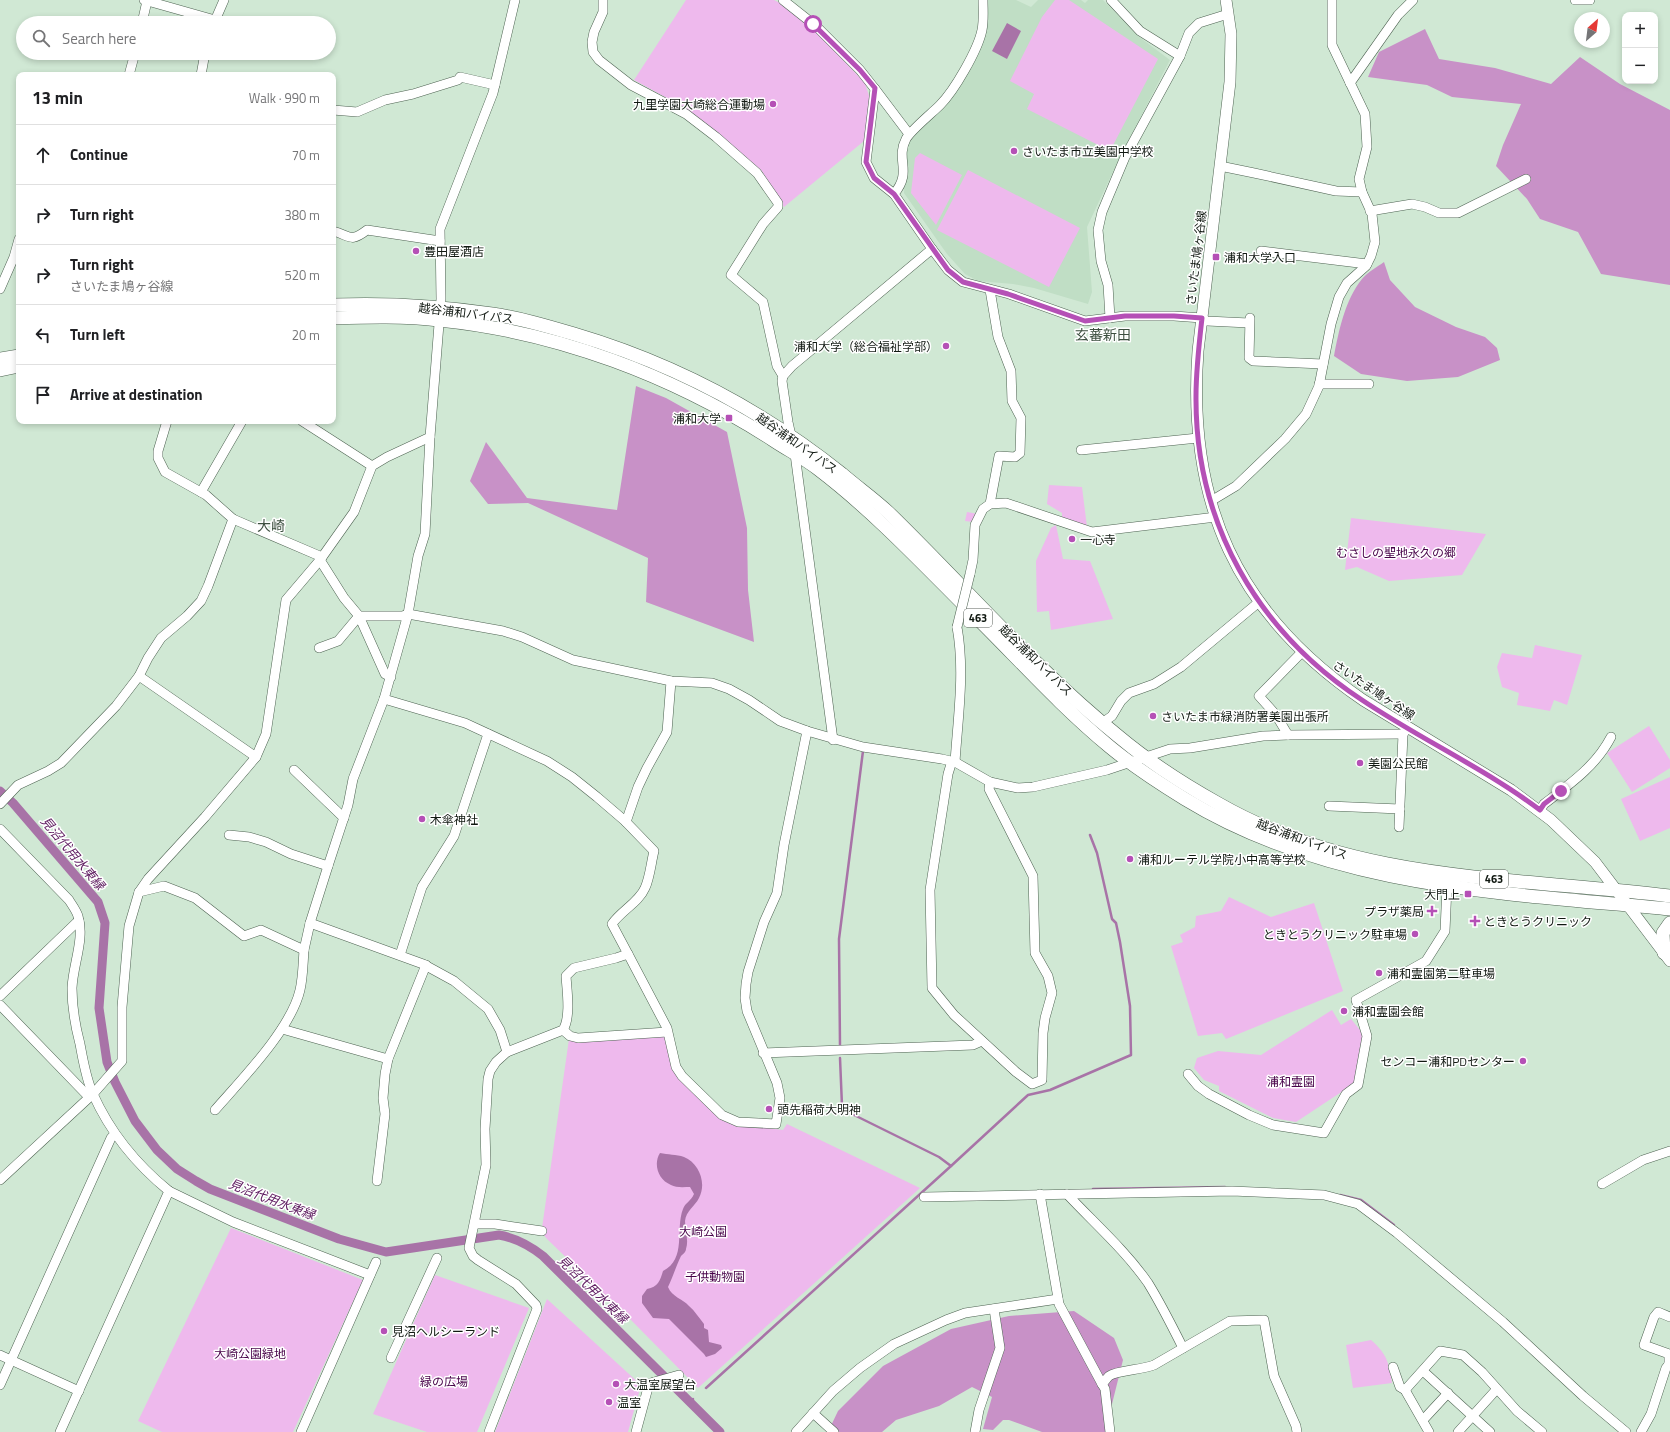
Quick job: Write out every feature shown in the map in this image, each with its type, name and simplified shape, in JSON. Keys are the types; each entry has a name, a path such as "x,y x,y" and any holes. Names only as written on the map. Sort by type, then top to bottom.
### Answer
{"highway":[{"name":"越谷浦和バイパス","path":"336,305 364,304 439,314 542,339 596,354 632,367 708,401 739,418 816,467 851,496 975,615 1062,704 1110,746 1185,799 1240,829 1276,844 1358,870 1407,880 1447,886 1670,909"},
{"name":"越谷浦和バイパス","path":"336,318 439,314 491,314 521,320 593,340 639,356 714,390 792,437 817,454 886,510 1058,683 1102,723 1144,757 1164,771 1222,806 1261,825 1330,851 1372,862 1428,872 1670,896"},
{"path":"0,359 16,356"},
{"path":"0,370 16,367"},
{"path":"1646,894 1670,890"},
{"path":"1667,957 1664,933 1670,923"}],"main road":[{"name":"さいたま鳩ヶ谷線","path":"1226,0 1231,34 1231,58 1227,109 1198,351 1196,396 1198,438 1211,501 1216,517 1238,569 1271,618 1302,652 1342,686 1405,731 1494,780 1540,810 1580,846 1595,862 1667,957"}],"street":[{"path":"143,16 145,0 198,16"},
{"path":"217,16 224,0"},
{"path":"215,1110 248,1072 282,1028 295,1004 300,991 304,950 310,923 348,805 353,779 391,677 408,614 418,556 425,534 439,314 440,229 495,85 515,0"},
{"path":"603,0 603,12 592,42 593,52 599,60 631,84 686,114 716,137 757,173 778,203 778,207 763,224 731,275 763,302 777,366 783,376 783,389 795,454 834,740"},
{"path":"783,0 817,27 860,70 909,134"},
{"path":"894,194 903,180 902,149 909,134 942,102 952,90 978,44 984,16 983,0"},
{"path":"1112,0 1140,31 1180,56"},
{"path":"1211,501 1236,486 1285,439 1306,414 1319,384 1331,324 1339,297 1347,283 1367,264 1376,242 1370,211 1362,192 1359,179 1367,147 1365,114 1332,46 1332,0"},
{"path":"1350,83 1398,15 1413,0"},
{"path":"1575,0 1590,0"},
{"path":"1110,318 1108,285 1101,261 1098,230 1101,218 1125,157 1180,56 1190,33 1199,23 1228,14"},
{"path":"130,72 132,60"},
{"path":"201,72 203,60"},
{"path":"336,110 357,112 385,100 413,94 458,80 460,77 495,85"},
{"path":"875,88 866,162 874,178 894,194 948,270 963,282 1008,294 1085,321 1125,316 1174,316 1202,318 1207,320 1250,320 1249,358 1253,361 1323,364"},
{"path":"1220,166 1336,192 1362,192"},
{"path":"1370,211 1412,204 1425,207 1439,213 1458,213 1526,179"},
{"path":"336,232 356,238 367,230 440,241"},
{"path":"783,376 792,366 932,249"},
{"path":"1261,251 1367,264"},
{"path":"0,289 16,258"},
{"path":"990,290 998,337 1011,371 1012,401 1021,418 1020,453 1015,457 999,456 990,504"},
{"path":"1319,384 1369,384"},
{"path":"166,424 158,451 158,458 165,472 201,492 233,519 321,558 344,598 359,616 385,674 391,677"},
{"path":"201,492 240,424"},
{"path":"307,424 372,466"},
{"path":"0,1180 91,1096 122,1061 122,1008 128,926 139,892 148,879 205,817 256,757 266,734 286,600 321,558 354,512 372,466 387,457 430,437"},
{"path":"1080,450 1198,438"},
{"path":"990,782 989,789 1033,876 1035,953 1048,976 1052,993 1045,1018 1043,1033 1042,1080 1032,1084 1016,1072 954,1015 932,988 930,890 948,774 953,762 961,670 961,649 956,627 973,560 975,525 983,509 990,504 1006,503 1092,532 1216,517"},
{"path":"1,803 18,785 48,771 61,762 116,706 139,676 161,638 187,616 201,601 233,519"},
{"path":"1102,723 1112,716 1121,701 1129,693 1154,684 1181,667 1259,602"},
{"path":"319,648 338,641 359,616 402,616 408,614 502,631 522,637 572,660 671,681 712,683 729,689 749,700 780,721 807,731 834,740 863,747 953,762 990,782 1018,788 1033,787 1107,770 1130,761 1170,749 1190,748 1263,736 1405,731 1399,827"},
{"path":"1288,735 1280,720 1259,696 1302,652"},
{"path":"139,676 256,757"},
{"path":"626,822 646,768 667,732 671,681"},
{"path":"384,698 465,723 547,761 572,777 626,822 654,851 645,888 638,897 618,915 612,924 667,1032 676,1067 682,1076 722,1115 738,1122 776,1124 780,1098 777,1083 747,1011 745,998 746,984 748,972 764,922 777,893 784,845 807,731"},
{"path":"400,955 422,887 454,836 488,734"},
{"path":"1540,810 1544,804 1579,777 1599,756 1612,737"},
{"path":"294,770 344,818"},
{"path":"1329,806 1400,809"},
{"path":"0,829 69,900 77,914 80,929 72,986 72,1006 91,1096"},
{"path":"229,835 249,837 266,842 291,854 328,866"},
{"path":"139,892 164,886 195,898 244,936 261,930 304,950"},
{"path":"1188,1074 1198,1086 1209,1094 1249,1115 1273,1125 1324,1133 1346,1094 1358,1085 1367,1036 1356,1000 1426,961 1445,931 1447,886"},
{"path":"0,996 79,921"},
{"path":"310,923 426,965 454,981 488,1009 500,1030 507,1052"},
{"path":"490,1432 537,1309 536,1305 516,1284 473,1256 469,1246 475,1227 486,1165 485,1129 488,1079 490,1071 496,1062 507,1052 563,1030 566,1025 567,1017 566,976 569,972 574,968 628,954"},
{"path":"377,1181 385,1114 383,1098 388,1059 426,965"},
{"path":"0,1005 91,1096 115,1134 141,1166 169,1191 233,1222 370,1275"},
{"path":"282,1028 388,1059"},
{"path":"563,1030 570,1036 578,1038 667,1032"},
{"path":"764,1053 973,1045 982,1041"},
{"path":"0,1385 108,1145 115,1134"},
{"path":"1602,1184 1643,1160 1670,1151"},
{"path":"60,1432 169,1191"},
{"path":"924,1197 1232,1191 1324,1195 1358,1204 1396,1233 1503,1322 1583,1396 1626,1432"},
{"path":"1040,1194 1059,1304 1104,1389 1110,1432"},
{"path":"1067,1194 1126,1256 1147,1282 1165,1311 1183,1348"},
{"path":"475,1227 495,1224 542,1231"},
{"path":"391,1358 437,1258"},
{"path":"301,1432 376,1262"},
{"path":"796,1432 833,1391 860,1368 894,1344 965,1313 1058,1299"},
{"path":"975,1432 979,1410 1000,1348 994,1309"},
{"path":"1641,1432 1651,1414 1666,1368 1670,1363 1669,1354 1644,1345 1654,1317 1658,1312 1670,1317"},
{"path":"1102,1384 1109,1376 1116,1373 1154,1365 1230,1321 1264,1320 1274,1376 1296,1426 1297,1432"},
{"path":"1405,1390 1440,1351 1463,1355 1482,1372 1496,1390 1517,1411 1542,1432"},
{"path":"0,1355 79,1391"},
{"path":"1393,1367 1400,1387 1405,1390 1429,1432"},
{"path":"1423,1371 1490,1432"},
{"path":"636,1432 649,1384 679,1375"},
{"path":"1458,1432 1496,1390"},
{"path":"1423,1420 1448,1393"},
{"path":"813,1413 834,1432"}],"shaded area":[{"name":"さいたま市立美園中学校","path":"986,0 1016,0 1031,7 1038,0 1081,0 1085,3 1088,0 1103,0 1138,36 1170,60 1120,157 1087,227 1092,292 1088,304 1034,288 1013,284 978,281 965,274 947,254 904,193 906,146 981,43"},
{"path":"1007,23 1021,31 1007,59 992,51"},
{"path":"1425,29 1439,59 1495,68 1551,84 1580,57 1620,84 1670,110 1670,285 1601,274 1578,232 1540,219 1527,199 1496,166 1503,145 1521,104 1452,97 1427,85 1368,77 1379,52"},
{"path":"1384,262 1390,280 1415,307 1456,327 1485,337 1497,348 1500,360 1458,377 1407,381 1361,374 1334,356 1341,326 1351,296 1364,276"},
{"path":"636,386 666,398 727,432 747,528 748,590 754,642 646,602 648,558 528,503 488,504 470,481 486,442 527,498 617,510"},
{"path":"660,1153 681,1156 689,1160 694,1164 702,1180 699,1198 689,1211 685,1221 687,1242 686,1250 681,1256 668,1287 675,1296 687,1304 695,1312 704,1324 704,1328 708,1330 709,1342 721,1345 722,1348 715,1354 706,1357 669,1319 653,1318 642,1303 642,1296 647,1289 654,1287 660,1281 663,1271 670,1266 675,1259 678,1251 683,1209 694,1194 690,1187 675,1187 667,1183 660,1176 657,1162"},
{"path":"1074,1311 1114,1338 1123,1360 1105,1432 1042,1432 1009,1420 1003,1420 993,1430 983,1429 992,1397 972,1387 939,1406 896,1420 882,1432 828,1432 838,1411 883,1366 951,1329 1009,1316"}],"green space":[{"name":"九里学園大崎総合運動場","path":"686,0 774,0 782,4 821,37 865,83 870,99 864,141 784,207 761,170 687,109 634,80"},
{"path":"1055,0 1069,0 1158,59 1110,151 1027,109 1034,94 1010,81 1042,17"},
{"path":"920,153 962,175 936,225 911,193 915,158"},
{"path":"968,170 1080,228 1049,287 937,230"},
{"path":"1049,485 1082,487 1087,527 1062,520 1062,513 1047,504"},
{"path":"967,512 978,514 973,522 965,521"},
{"name":"むさしの聖地永久の郷","path":"1351,518 1486,534 1462,575 1389,581 1357,567 1345,570"},
{"path":"1056,525 1063,559 1090,561 1113,619 1051,630 1049,611 1037,612 1036,561 1051,528"},
{"path":"1535,645 1582,655 1567,705 1554,700 1550,711 1517,705 1519,693 1502,687 1497,667 1502,653 1532,658"},
{"path":"1649,726 1670,760 1670,768 1632,792 1607,753"},
{"path":"1670,777 1670,828 1640,841 1621,799"},
{"path":"1229,897 1271,917 1314,903 1343,991 1226,1039 1222,1033 1198,1036 1171,946 1183,942 1180,935 1195,927 1196,916 1221,911"},
{"name":"浦和霊園","path":"1332,1010 1341,1025 1351,1019 1364,1035 1355,1083 1296,1122 1273,1118 1219,1091 1219,1086 1204,1080 1194,1068 1197,1058 1218,1051 1261,1055"},
{"name":"大崎公園","path":"660,1034 666,1037 675,1068 738,1124 783,1130 787,1124 920,1188 698,1388 630,1319 547,1239 543,1234 542,1228 569,1039"},
{"name":"大崎公園緑地","path":"231,1228 363,1280 293,1432 162,1432 138,1421"},
{"name":"緑の広場","path":"435,1275 529,1308 477,1432 427,1432 373,1414"},
{"path":"547,1299 641,1385 628,1432 495,1432"},
{"path":"1371,1340 1384,1354 1390,1370 1392,1383 1353,1388 1346,1345"}],"waterway":[{"path":"840,1046 839,939 863,751"},
{"name":"見沼代用水東縁","path":"0,791 13,803 98,902 105,923 99,1008 107,1062 115,1082 135,1121 157,1150 177,1169 210,1189 339,1239 386,1252 499,1235 522,1242 543,1256 720,1432"},
{"path":"951,1166 1028,1095 1050,1090 1131,1055 1130,1006 1120,942 1116,923 1112,919 1097,853 1090,835"},
{"path":"706,1388 951,1166 939,1157 844,1110 842,1106 840,1058"},
{"path":"1093,1189 1225,1187"},
{"path":"1340,1195 1361,1200 1394,1225"},
{"name":"見沼代用水東縁","path":"689,1402 693,1399"}],"place":[{"name":"九里学園大崎総合運動場","path":"773,104"},
{"name":"さいたま市立美園中学校","path":"1014,151"},
{"name":"豊田屋酒店","path":"416,251"},
{"name":"浦和大学入口","path":"1216,257"},
{"name":"浦和大学（総合福祉学部）","path":"946,346"},
{"name":"浦和大学","path":"729,418"},
{"name":"一心寺","path":"1072,539"},
{"name":"さいたま市緑消防署美園出張所","path":"1153,716"},
{"name":"美園公民館","path":"1360,763"},
{"name":"木傘神社","path":"422,819"},
{"name":"浦和ルーテル学院小中高等学校","path":"1130,859"},
{"name":"大門上","path":"1468,894"},
{"name":"プラザ薬局","path":"1432,911"},
{"name":"ときとうクリニック","path":"1475,921"},
{"name":"ときとうクリニック駐車場","path":"1415,934"},
{"name":"浦和霊園第二駐車場","path":"1379,973"},
{"name":"浦和霊園会館","path":"1344,1011"},
{"name":"センコー浦和PDセンター","path":"1523,1061"},
{"name":"頭先稲荷大明神","path":"769,1109"},
{"name":"見沼ヘルシーランド","path":"384,1331"},
{"name":"大温室展望台","path":"616,1384"},
{"name":"温室","path":"609,1402"}],"district":[{"name":"玄蕃新田","path":"1103,334"},
{"name":"大崎","path":"271,525"}],"route":[{"path":"813,24 860,70 875,88 866,162 874,178 894,194 948,270 963,282 1008,294 1085,321 1125,316 1174,316 1202,318 1198,351 1196,417 1201,456 1211,501 1229,552 1247,585 1271,618 1302,652 1342,686 1363,700 1406,728 1527,800 1540,810 1544,804 1561,791"}],"park label":[{"name":"子供動物園","path":"715,1276"}]}
